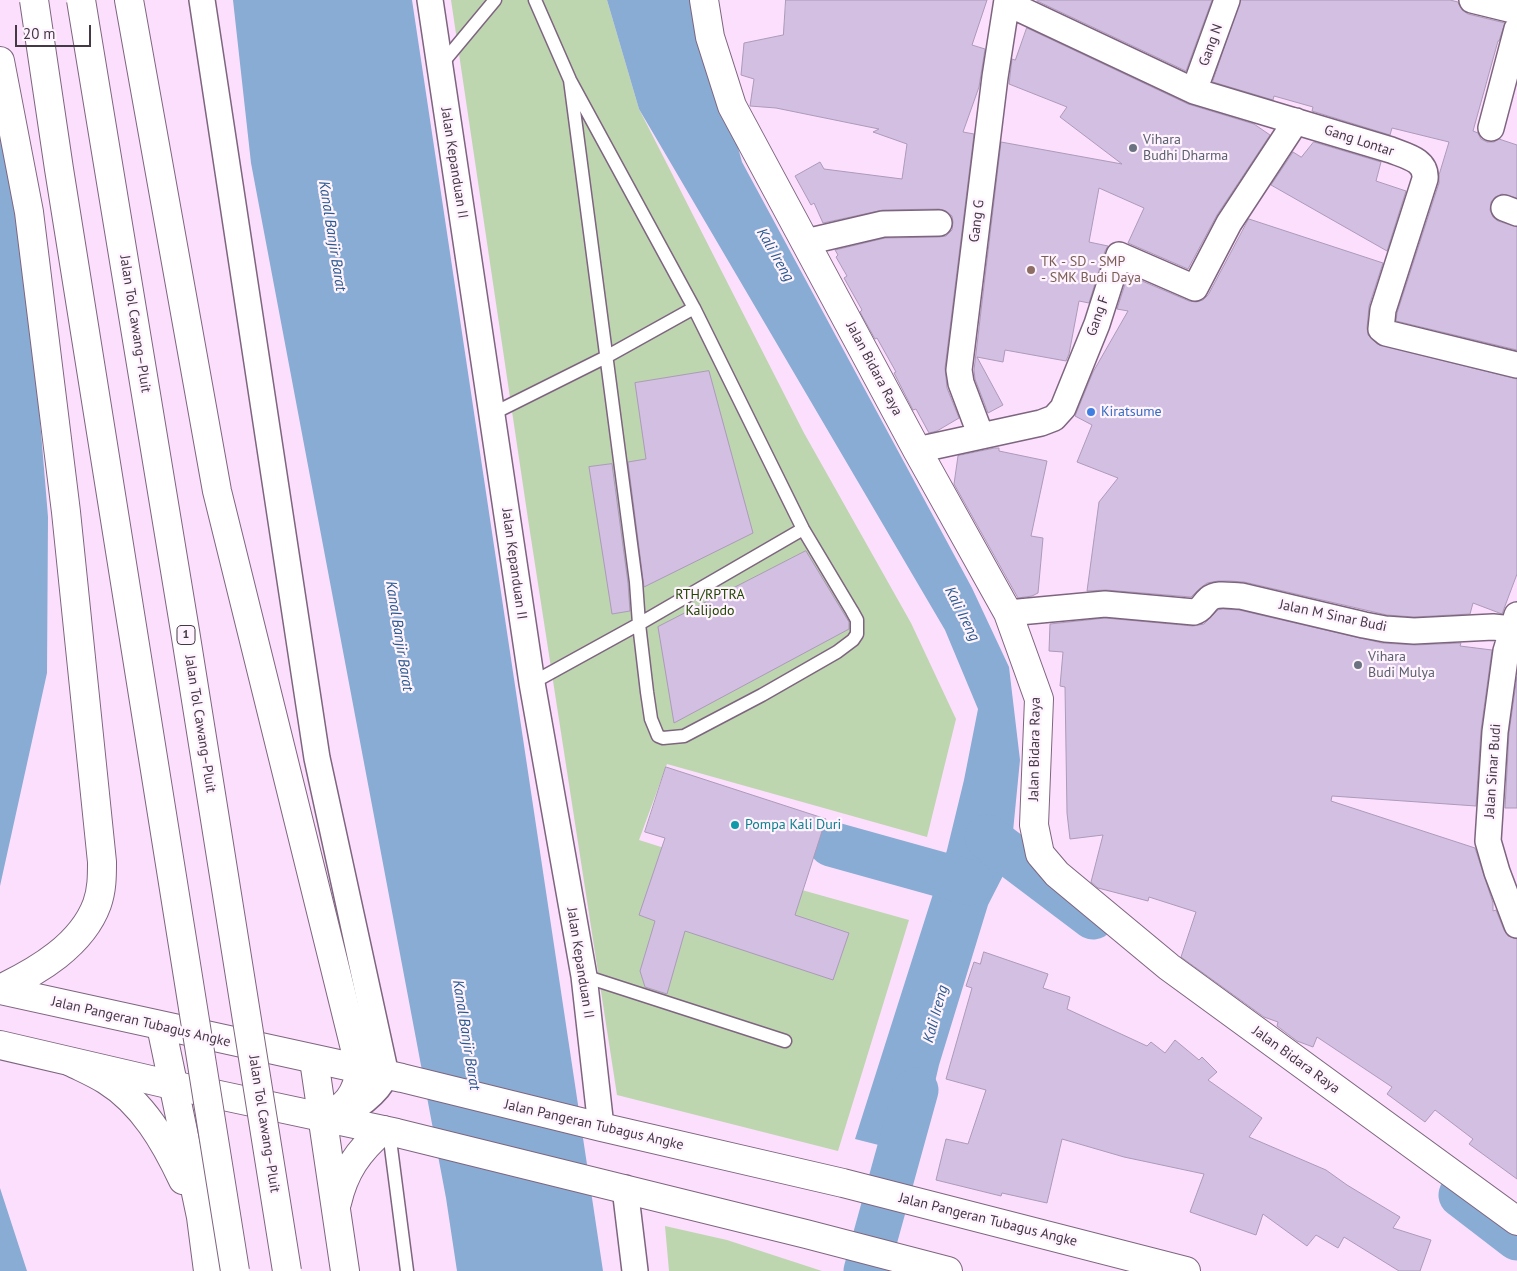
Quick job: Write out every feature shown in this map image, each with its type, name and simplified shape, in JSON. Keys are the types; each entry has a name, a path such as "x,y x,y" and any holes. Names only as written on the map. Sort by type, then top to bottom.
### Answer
{"main road":[{"path":"34,0 235,1271"},
{"name":"Jalan Tol Cawang–Pluit","path":"81,0 185,630 287,1271"},
{"path":"129,0 217,491 360,1069 356,1086 346,1103 339,1111 322,1117"},
{"name":"Jalan Bidara Raya","path":"704,0 710,37 732,106 917,450 1008,613 1039,699 1034,825 1040,854 1057,874 1169,967 1517,1221"},
{"path":"0,61 29,212 66,512 102,862 100,890 93,913 85,926 70,944 48,962 0,989"},
{"name":"Jalan Pangeran Tubagus Angke","path":"0,989 314,1060 394,1076 843,1183 1186,1271"},
{"path":"161,1026 201,1217 208,1271"},
{"path":"0,1045 172,1085 390,1132 830,1240 900,1262 948,1271"},
{"path":"314,1060 345,1271"},
{"path":"71,1062 95,1073 116,1087 144,1114 170,1153 201,1217"},
{"path":"336,1211 342,1185 351,1164 363,1148 390,1132"}],"street":[{"path":"202,0 317,758 394,1076 382,1082 367,1098 354,1108 338,1116 322,1117"},
{"name":"Jalan Kepanduan II","path":"430,0 532,684 584,976 598,1126"},
{"name":"Gang N","path":"1194,90 1227,0"},
{"path":"1472,0 1517,11"},
{"name":"Gang Lontar","path":"1007,1 1194,90 1391,150 1418,162 1424,167 1426,173 1424,187 1383,310 1380,326 1383,332 1517,366"},
{"name":"Gang G","path":"981,436 961,383 959,370 995,77 1007,1"},
{"path":"1492,128 1517,29"},
{"name":"Gang F","path":"917,450 1054,418 1063,408 1097,324 1119,255 1195,288 1229,223 1296,121"},
{"path":"806,242 883,224 939,223"},
{"name":"Jalan M Sinar Budi","path":"1008,613 1105,604 1190,612 1199,611 1208,600 1217,595 1241,596 1385,629 1414,631 1493,627 1513,638"},
{"name":"Jalan Sinar Budi","path":"1513,638 1495,732 1488,841 1496,872 1517,925"},
{"path":"615,1186 635,1271"}],"lane":[{"path":"440,66 495,0"},
{"path":"535,0 570,80 694,308 803,529 857,620 857,634 853,640 837,652 762,695 684,736 663,738 658,736 651,719 639,624 636,582 570,80"},
{"path":"492,414 606,357 694,308"},
{"path":"532,684 803,529"},
{"path":"584,976 785,1041"},
{"path":"390,1132 407,1271"}],"green space":[{"name":"RTH/RPTRA Kalijodo","path":"451,0 607,0 639,109 804,433 911,623 956,719 927,837 667,764 639,840 759,878 909,920 838,1151 617,1095 528,519"},
{"path":"665,1226 727,1240 822,1271 669,1271"}],"water":[{"name":"Kanal Banjir Barat","path":"233,0 412,0 603,1271 457,1271 446,1198 251,163"},
{"path":"607,0 697,0 742,162 972,588 1009,667 1020,760 1010,862 988,905 939,1065 918,1155 855,1139 947,850 964,780 978,709 945,630 639,109"},
{"path":"0,83 26,250 48,517 47,673 0,886"},
{"path":"0,1188 27,1271 0,1271"}],"building":[{"path":"786,0 987,0 972,45 985,49 979,87 963,132 974,134 945,368 947,388 959,418 937,431 929,433 916,409 913,410 894,373 896,372 860,312 862,310 844,278 847,276 836,257 838,255 835,250 885,238 946,236 952,230 952,216 946,211 939,209 883,210 823,223 814,203 811,205 795,176 820,162 824,169 902,179 907,144 873,132 879,129 776,108 750,106 754,79 741,75 744,43 783,35"},
{"path":"1038,0 1212,0 1186,71"},
{"path":"1241,0 1450,0 1458,2 1462,10 1468,14 1505,23 1498,41 1473,131 1478,133 1481,139 1487,142 1494,142 1499,139 1517,145 1517,198 1502,194 1495,197 1491,202 1490,210 1493,217 1498,221 1517,227 1517,350 1396,321 1439,183 1439,175 1449,142 1392,128 1390,135 1312,111 1313,107 1274,96 1273,100 1213,82"},
{"path":"1027,28 1188,104 1254,124 1270,135 1217,215 1188,269 1128,243 1144,208 1099,188 1089,242 1108,246 1089,303 1079,301 1066,361 1005,350 1003,362 977,357 1003,405 988,413 975,379 974,370 1001,142 1122,164 1060,117 1067,107 1009,84 1012,59 1015,60"},
{"path":"1314,142 1381,162 1376,181 1406,191 1387,251 1271,185 1293,152 1301,157"},
{"path":"1249,219 1383,263 1369,306 1367,328 1368,335 1377,344 1517,379 1517,574 1502,614 1473,603 1470,614 1414,617 1387,615 1244,582 1229,581 1207,583 1191,597 1106,590 1087,591 1099,502 1118,478 1077,462 1092,425 1075,416 1093,372 1128,311 1117,309 1128,275 1189,301 1203,300 1208,295"},
{"path":"709,371 753,533 644,587 628,462 646,459 635,383"},
{"path":"999,448 999,451 1047,461 1031,536 1043,538 1038,593 1032,596 1018,598 954,484 958,456"},
{"path":"612,464 630,611 612,614 589,467"},
{"path":"806,551 849,622 849,629 674,723 658,627"},
{"path":"1218,610 1239,610 1382,643 1415,645 1461,643 1460,646 1492,650 1481,730 1476,806 1332,796 1331,801 1475,848 1493,903 1493,911 1496,910 1508,936 1517,939 1517,1179 1469,1144 1473,1139 1435,1110 1425,1122 1387,1094 1392,1087 1317,1037 1313,1047 1297,1041 1277,1026 1278,1022 1264,1017 1181,957 1196,912 1149,897 1148,901 1098,888 1091,882 1103,835 1070,839 1067,813 1065,687 1060,686 1063,652 1049,651 1050,624 1105,618 1193,626 1204,624"},
{"path":"1517,677 1517,808 1505,808 1509,733"},
{"path":"666,767 826,819 795,915 849,933 833,980 685,931 667,994 645,987 640,971 655,921 639,915 665,838 645,832"},
{"path":"984,952 1048,974 1043,988 1070,997 1067,1009 1147,1046 1151,1042 1165,1053 1175,1040 1199,1060 1202,1057 1217,1072 1208,1080 1262,1118 1249,1137 1326,1170 1400,1217 1393,1228 1431,1240 1420,1271 1399,1271 1344,1237 1338,1248 1316,1235 1307,1246 1263,1214 1256,1235 1190,1212 1204,1174 1124,1157 1062,1139 1047,1203 1002,1193 1001,1196 936,1180 946,1139 968,1144 986,1090 946,1079 972,988 966,986 974,962 980,964"}],"waterway":[{"path":"987,837 1093,917"},
{"path":"831,844 971,883"},
{"name":"Kali Ireng","path":"866,1271 916,1090"},
{"path":"1461,1195 1517,1238"}],"place":[{"name":"Vihara Budhi Dharma","path":"1133,148"},
{"name":"TK - SD - SMP - SMK Budi Daya","path":"1031,270"},
{"name":"Kiratsume","path":"1091,412"},
{"name":"Vihara Budi Mulya","path":"1358,665"},
{"name":"Pompa Kali Duri","path":"735,825"}]}
